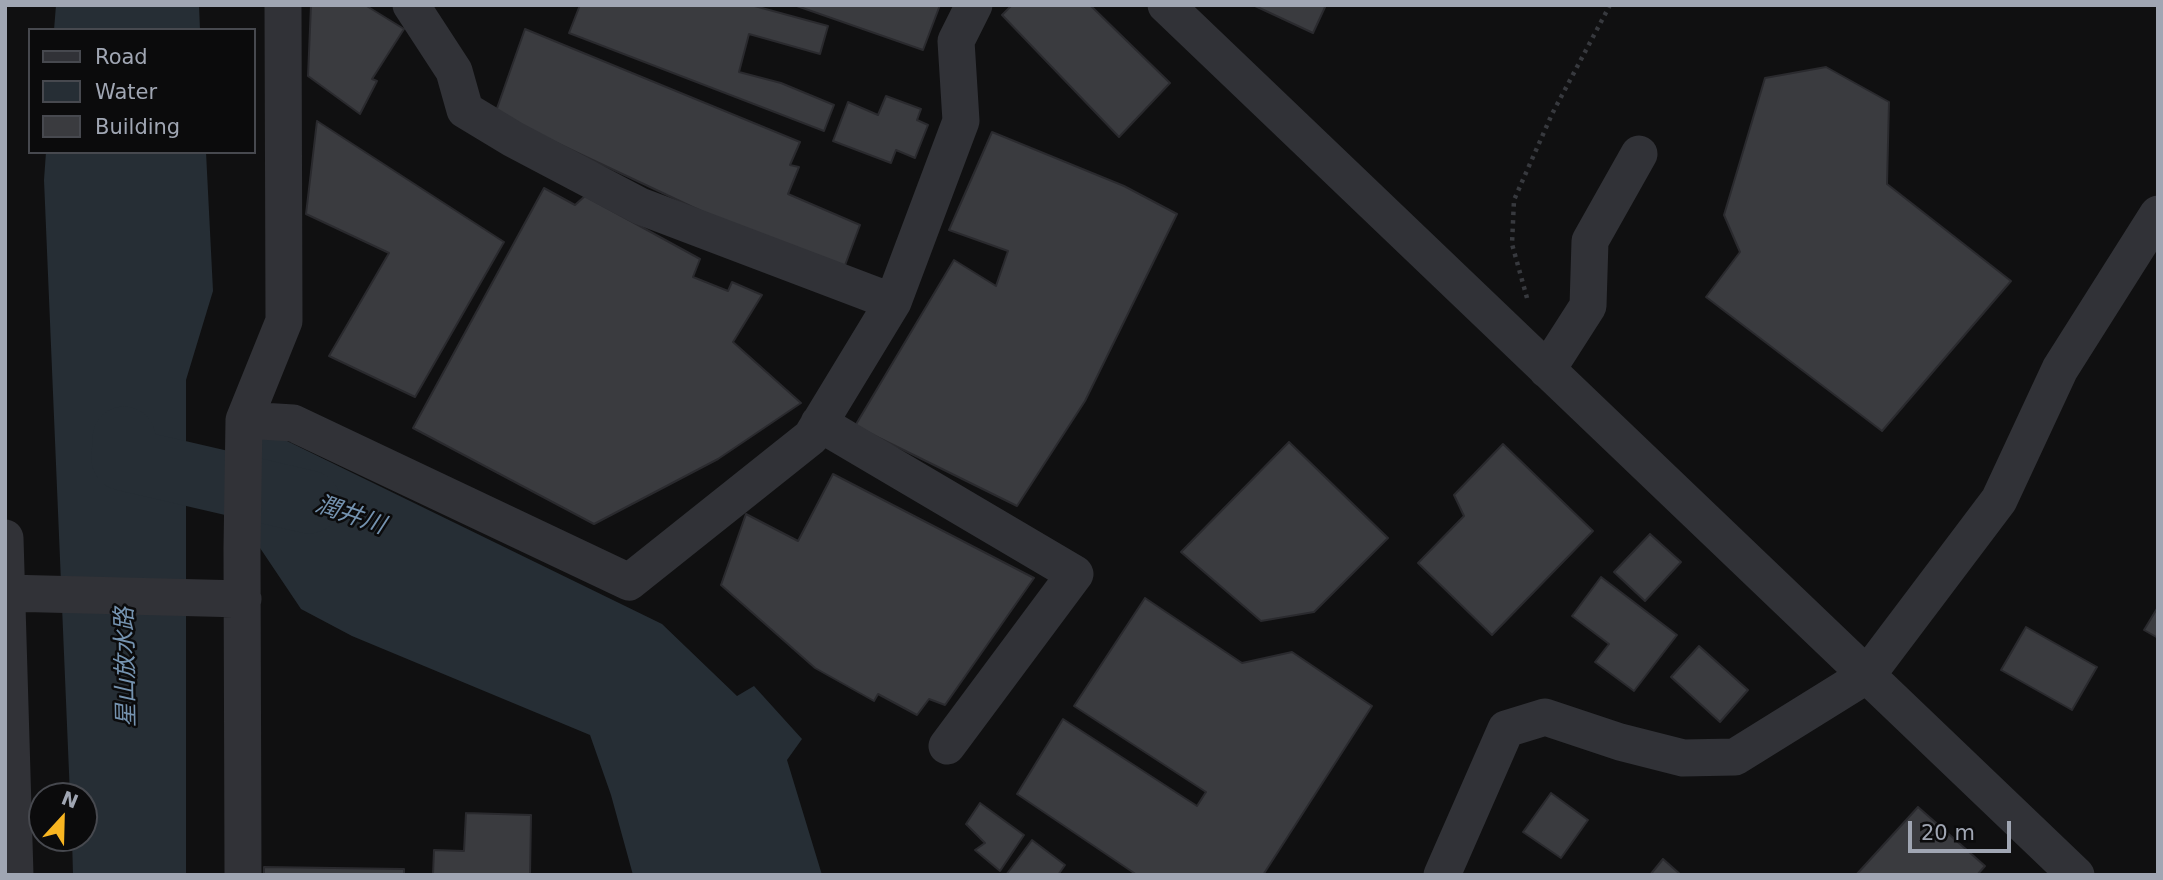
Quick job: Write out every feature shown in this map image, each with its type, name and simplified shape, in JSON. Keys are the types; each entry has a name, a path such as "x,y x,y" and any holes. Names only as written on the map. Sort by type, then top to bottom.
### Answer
{"street":[{"path":"243,875 228,598 242,548 244,420 284,321 283,5"},
{"path":"411,5 454,71 465,110 513,139 640,206 893,302"},
{"path":"244,420 293,423 629,582 811,437 893,302 961,121 956,41 974,5"},
{"path":"1186,12 1547,370 2076,875"},
{"path":"1547,370 1588,306 1590,241 1639,154"},
{"path":"1442,875 1506,729 1545,717 1620,742 1683,758 1735,757 1867,675 1999,500 2060,369 2158,214"},
{"path":"819,423 1075,574 947,746"},
{"path":"5,538 15,875"},
{"path":"6,593 228,598"}],"path":[{"path":"1530,307 1512,244 1514,200 1552,114 1610,5"}],"water":[{"path":"56,5 199,5 200,28 54,28"},
{"name":"星山放水路","path":"46,154 206,154 213,291 186,380 186,875 73,875 72,852 98,852 98,782 69,782 44,180"},
{"path":"244,420 662,624 737,696 754,686 802,739 787,760 822,875 633,875 611,795 590,735 352,636 301,609 256,542"}],"building":[{"path":"311,5 365,5 404,29 372,79 377,81 360,114 308,76"},
{"path":"580,5 751,5 828,26 820,54 749,34 739,72 781,83 834,105 824,131 569,33"},
{"path":"794,5 940,5 923,50"},
{"path":"1012,5 1090,5 1170,83 1119,137 1002,15"},
{"path":"1253,5 1326,5 1313,33"},
{"path":"525,29 800,142 790,165 799,167 788,194 860,225 844,268 735,227 495,114"},
{"path":"1826,67 1889,102 1887,184 2011,281 1882,431 1706,297 1740,252 1724,215 1765,78"},
{"path":"886,96 921,109 917,120 928,125 915,158 896,150 891,163 833,141 848,102 878,115"},
{"path":"317,121 504,242 415,397 329,356 389,253 306,214"},
{"path":"992,132 1124,186 1177,214 1085,401 1017,506 855,426 954,260 996,286 1008,251 949,230"},
{"path":"544,188 575,205 585,196 700,259 693,277 728,291 732,282 762,295 733,342 801,403 718,459 594,524 413,428"},
{"path":"1289,442 1388,538 1314,612 1261,621 1181,552"},
{"path":"1503,444 1593,531 1492,635 1418,563 1464,516 1454,495"},
{"path":"833,474 1034,578 945,705 929,699 917,715 878,694 874,701 815,668 721,585 746,514 798,541"},
{"path":"1650,534 1681,562 1645,601 1614,572"},
{"path":"1601,577 1677,635 1634,691 1595,662 1609,644 1572,616"},
{"path":"1145,598 1242,663 1292,652 1372,706 1263,875 1137,875 1017,794 1063,719 1197,806 1206,792 1074,706"},
{"path":"2158,607 2158,638 2144,630"},
{"path":"2026,627 2097,667 2072,710 2001,670"},
{"path":"1699,646 1748,690 1720,722 1671,677"},
{"path":"1551,793 1588,820 1561,858 1523,832"},
{"path":"980,803 1024,835 1000,871 975,850 985,843 966,824"},
{"path":"1918,807 1985,866 1977,875 1856,875"},
{"path":"466,813 531,815 530,875 433,875 434,850 464,851"},
{"path":"1032,840 1065,865 1058,875 1006,875"},
{"path":"1663,859 1681,875 1650,875"},
{"path":"264,867 404,869 404,875 264,875"}],"waterway":[{"name":"潤井川","path":"124,438 123,459 309,502"}]}
